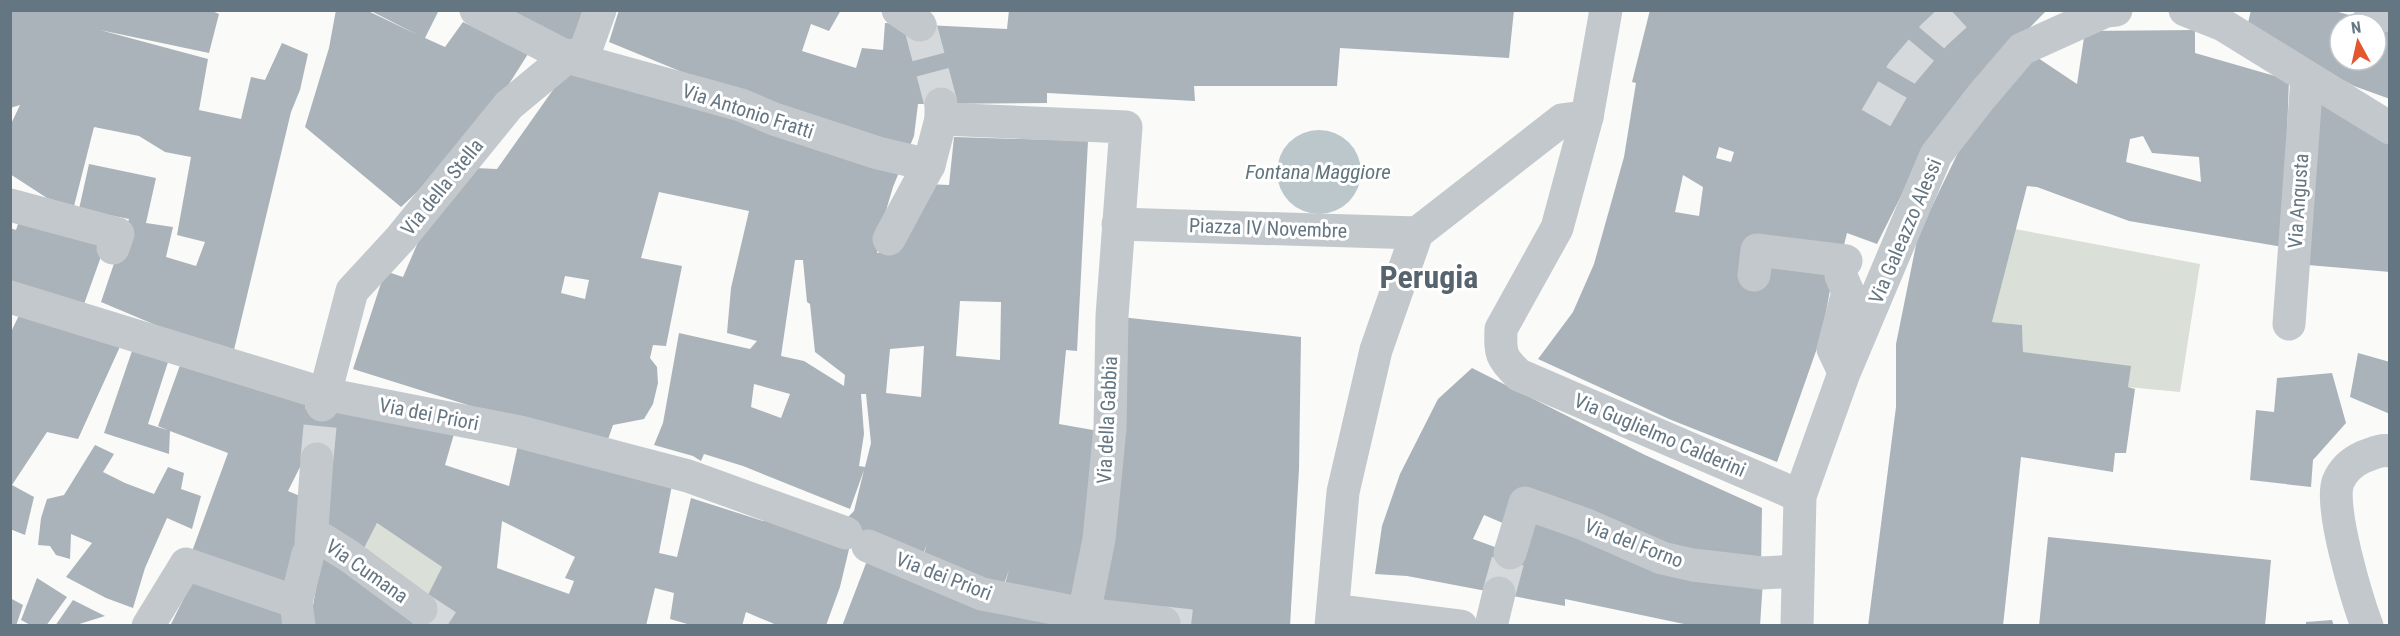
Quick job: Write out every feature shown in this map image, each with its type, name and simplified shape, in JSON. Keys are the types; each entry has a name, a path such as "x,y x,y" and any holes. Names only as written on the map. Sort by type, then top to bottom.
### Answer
{"street":[{"name":"Via Antonio Fratti","path":"476,10 567,57 741,105 774,119 878,153 929,165"},
{"name":"Via della Stella","path":"323,400 352,291 400,239 509,105 567,57 585,52 600,10"},
{"name":"Via Galeazzo Alessi","path":"1797,626 1800,496 1844,373 1936,155 2022,49 2106,11 2116,10"},
{"path":"2185,10 2223,25 2390,128"},
{"path":"2371,10 2390,16"},
{"path":"1461,626 1332,618 1343,492 1376,351 1418,233 1562,120 1587,117 1604,22"},
{"name":"Via Angusta","path":"2289,324 2307,78"},
{"name":"Via della Gabbia","path":"929,165 941,111 1126,127 1112,316 1110,428 1098,539 1084,614"},
{"name":"Via Guglielmo Calderini","path":"1587,117 1557,228 1501,329 1500,345 1504,360 1519,375 1800,496"},
{"path":"889,239 929,165"},
{"path":"10,205 118,234 113,248"},
{"name":"Piazza IV Novembre","path":"1118,224 1418,233"},
{"path":"1754,275 1757,250 1843,268 1848,292 1833,349 1844,373"},
{"name":"Via dei Priori","path":"13,304 184,349 279,381 323,400 520,432 688,476 857,540 981,594 1119,622 1164,623"},
{"path":"2367,626 2358,602 2337,511 2338,483 2352,462 2383,449 2390,451"},
{"path":"148,626 186,564 298,614 311,543 317,459"},
{"name":"Via del Forno","path":"1510,553 1525,503 1573,520 1662,558 1693,565 1762,573 1798,571"},
{"name":"Via Cumana","path":"311,543 349,556 421,609"},
{"path":"1491,626 1499,593"}],"shaded area":[{"path":"2015,229 2200,264 2180,392 2128,387 2023,352 2022,325 1992,322"},
{"path":"377,523 442,567 424,604 360,556"}],"water":[{"name":"Fontana Maggiore","path":"1319,130 1335,133 1349,142 1358,156 1361,172 1358,188 1349,202 1335,211 1319,214 1303,211 1289,202 1280,188 1277,172 1280,156 1289,142 1303,133"}],"building":[{"path":"10,10 210,10 219,14 209,53 100,30 208,59 199,110 241,119 251,77 265,80 282,43 308,54 300,90 291,112 233,354 196,342 101,302 129,219 79,209 89,164 156,178 146,223 173,227 166,257 196,266 205,242 177,235 191,157 165,152 139,136 94,127 74,206 47,198 10,174 10,126 20,105 10,108"},
{"path":"336,10 366,10 418,35 369,10 439,10 425,38 445,47 463,22 528,54 474,139 401,207 305,127 329,48"},
{"path":"501,10 592,10 573,49"},
{"path":"619,10 841,10 829,31 811,24 802,51 856,68 862,48 883,50 885,23 1007,29 1009,10 1514,10 1509,58 1340,48 1337,86 1194,86 1195,101 1047,93 1047,103 918,104 914,136 893,187 877,253 903,247 925,184 949,185 954,137 1088,141 1077,351 1066,350 1059,424 1104,432 1075,607 1003,591 1009,570 1002,590 921,564 927,544 919,565 877,544 845,520 854,511 864,470 850,509 743,466 704,454 701,461 693,456 654,445 663,423 679,333 750,349 757,341 727,333 731,288 749,211 659,192 641,258 682,266 666,346 653,345 650,358 657,367 658,383 653,404 644,419 613,425 606,445 579,440 353,369 385,271 403,277 425,226 475,168 497,169 572,63 709,83 609,42","holes":["795,260 803,260 815,352 845,375 844,386 804,361 781,356","565,276 589,280 585,299 561,293","960,301 1001,302 1000,360 956,356","924,346 921,397 886,393 890,349","754,384 790,394 781,418 751,407","861,394 866,394 871,443 865,467 859,466 864,434"]},
{"path":"1650,10 2047,10 1976,82 1904,190 1877,244 1847,233 1841,257 1765,254 1835,263 1822,334 1777,462 1669,419 1538,359 1573,312 1594,264 1624,157 1636,83 1632,82","holes":["1719,147 1734,152 1731,162 1716,158","1683,175 1703,187 1699,216 1675,212"]},
{"path":"2251,10 2331,10 2338,12 2328,12 2328,72 2388,72 2388,22 2390,23 2390,99 2354,86 2313,64 2248,23"},
{"path":"2195,30 2195,53 2289,80 2283,247 2129,221 2037,187 2027,186 1992,322 2022,325 2023,352 2131,366 2128,387 2135,389 2126,453 2115,453 2113,472 2021,457 2003,626 1868,626 1896,407 1896,344 1918,235 1970,128 2032,54 2077,84 2085,31","holes":["2143,136 2152,153 2199,157 2201,182 2126,162 2130,139"]},
{"path":"2318,98 2390,141 2390,272 2308,265"},
{"path":"21,215 108,237 83,307 10,283 10,228 16,230"},
{"path":"21,311 123,340 78,439 47,432 12,485 34,497 25,535 10,529 10,334"},
{"path":"1121,317 1301,337 1299,469 1290,626 1163,626 1095,602"},
{"path":"133,348 169,359 148,424 167,430 158,426 183,357 456,427 445,465 509,486 519,440 672,485 659,553 677,557 691,498 763,521 788,521 850,545 840,587 826,626 779,626 746,612 742,626 694,626 670,619 674,593 655,588 646,626 314,626 312,611 321,560 287,591 190,557 228,453 170,431 169,454 104,433","holes":["307,453 319,527 360,556 377,523 442,567 421,609 306,527 305,498 288,491","502,521 575,557 565,578 574,581 569,594 497,568"]},
{"path":"2358,353 2390,362 2390,414 2350,397"},
{"path":"1472,368 1645,455 1762,508 1761,566 1745,567 1670,555 1525,491 1512,527 1484,515 1473,539 1514,554 1528,508 1568,521 1666,565 1763,580 1760,626 1684,624 1565,599 1565,606 1407,576 1375,574 1382,526 1400,474 1438,399"},
{"path":"2332,373 2346,423 2313,460 2311,487 2250,480 2256,410 2274,412 2277,378"},
{"path":"95,445 114,454 103,472 125,483 154,494 168,467 184,473 181,489 201,496 192,529 167,518 145,568 133,608 106,598 66,577 92,543 71,534 70,559 56,555 50,546 38,545 41,518 47,499 64,495"},
{"path":"2048,537 2271,560 2265,626 2039,626"},
{"path":"868,558 1113,626 842,626"},
{"path":"195,576 282,607 285,626 170,626"},
{"path":"37,578 67,597 46,626 32,626 21,620"},
{"path":"10,598 23,605 16,626 10,624"},
{"path":"73,600 105,616 73,626 55,626"},
{"path":"2332,620 2334,626 2306,626 2306,622"}],"tunnel":[{"path":"1876,118 1902,73 1934,35 1961,10"},
{"path":"920,25 941,104"},
{"path":"317,459 322,405"},
{"path":"1499,593 1510,553"},
{"path":"421,609 447,626"},
{"path":"1164,623 1191,626"}],"district":[{"name":"Perugia","path":"1429,277"}]}
